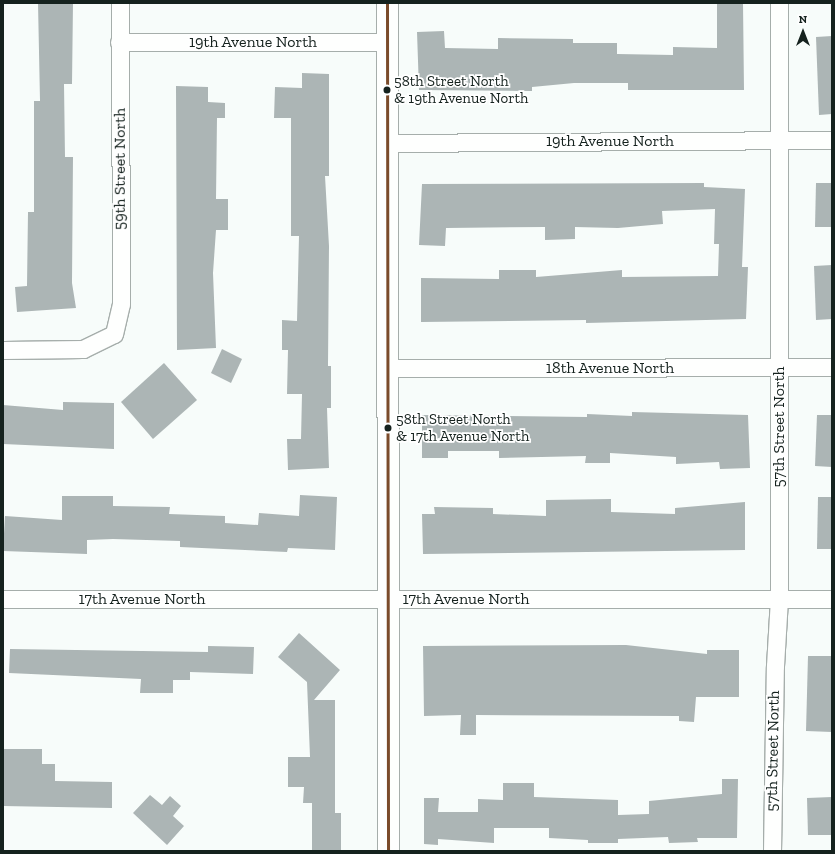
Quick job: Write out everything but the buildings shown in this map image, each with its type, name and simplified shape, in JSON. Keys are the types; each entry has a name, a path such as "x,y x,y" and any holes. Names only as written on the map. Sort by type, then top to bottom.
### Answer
{"street":[{"name":"59th Street North","path":"3,350 83,349 114,334 121,304 120,3"},
{"path":"387,3 388,851"},
{"name":"57th Street North","path":"772,851 774,666 779,599 779,3"},
{"name":"19th Avenue North","path":"119,42 387,42"},
{"name":"19th Avenue North","path":"387,143 832,140"},
{"name":"18th Avenue North","path":"387,368 832,367"},
{"name":"17th Avenue North","path":"3,599 832,599"}],"transit line":[{"path":"387,3 388,851"}],"place":[{"name":"58th Street North & 19th Avenue North","path":"387,90"},
{"name":"58th Street North & 17th Avenue North","path":"388,428"}]}
